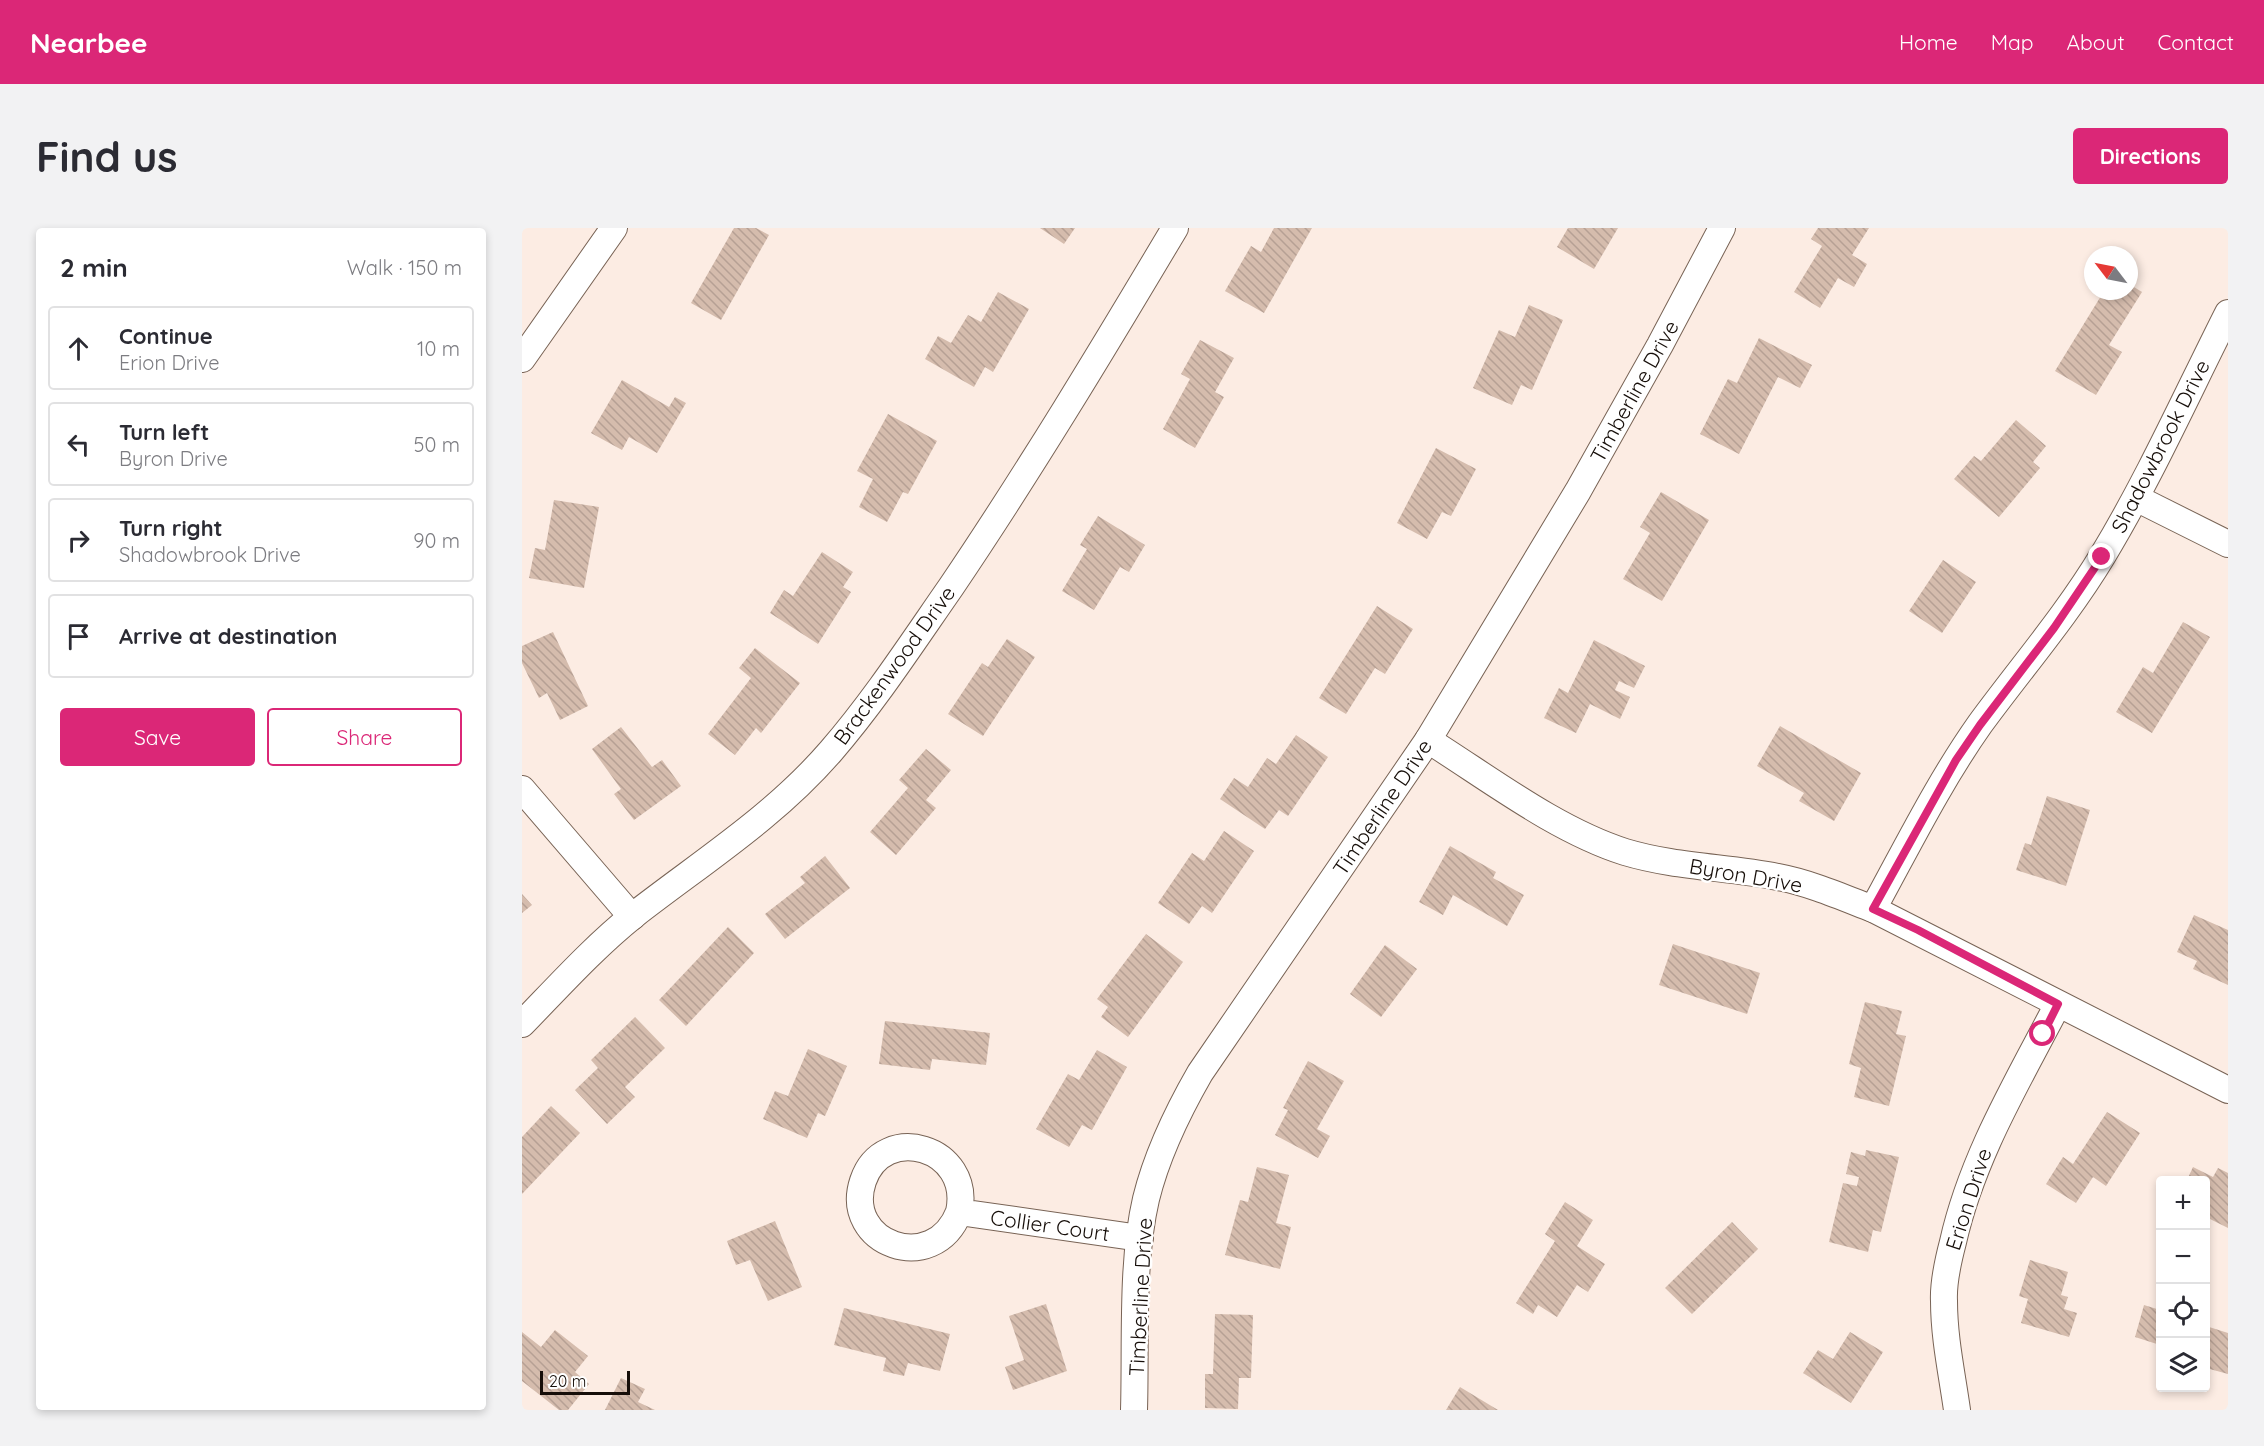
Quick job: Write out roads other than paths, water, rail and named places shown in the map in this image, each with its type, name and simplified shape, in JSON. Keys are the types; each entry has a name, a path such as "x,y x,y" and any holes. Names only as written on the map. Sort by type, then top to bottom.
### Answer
{"street":[{"path":"522,359 614,228"},
{"name":"Brackenwood Drive","path":"522,1024 570,974 632,917 783,801 830,752 900,661 1004,508 1084,381 1175,228"},
{"name":"Timberline Drive","path":"1134,1410 1137,1269 1140,1238 1146,1200 1174,1118 1200,1073 1428,740 1578,491 1660,345 1722,228"},
{"name":"Shadowbrook Drive","path":"1873,909 1956,760 2054,628 2102,557 2136,498 2228,313"},
{"path":"2136,498 2228,544"},
{"name":"Byron Drive","path":"1428,740 1538,810 1604,844 1659,861 1778,877 1815,887 1873,909 2228,1090"},
{"path":"522,789 632,917"},
{"name":"Erion Drive","path":"1957,1410 1946,1338 1944,1299 1948,1264 1957,1224 1971,1178 1988,1138 2058,1004"},
{"name":"Collier Court","path":"959,1212 1140,1238"}]}
